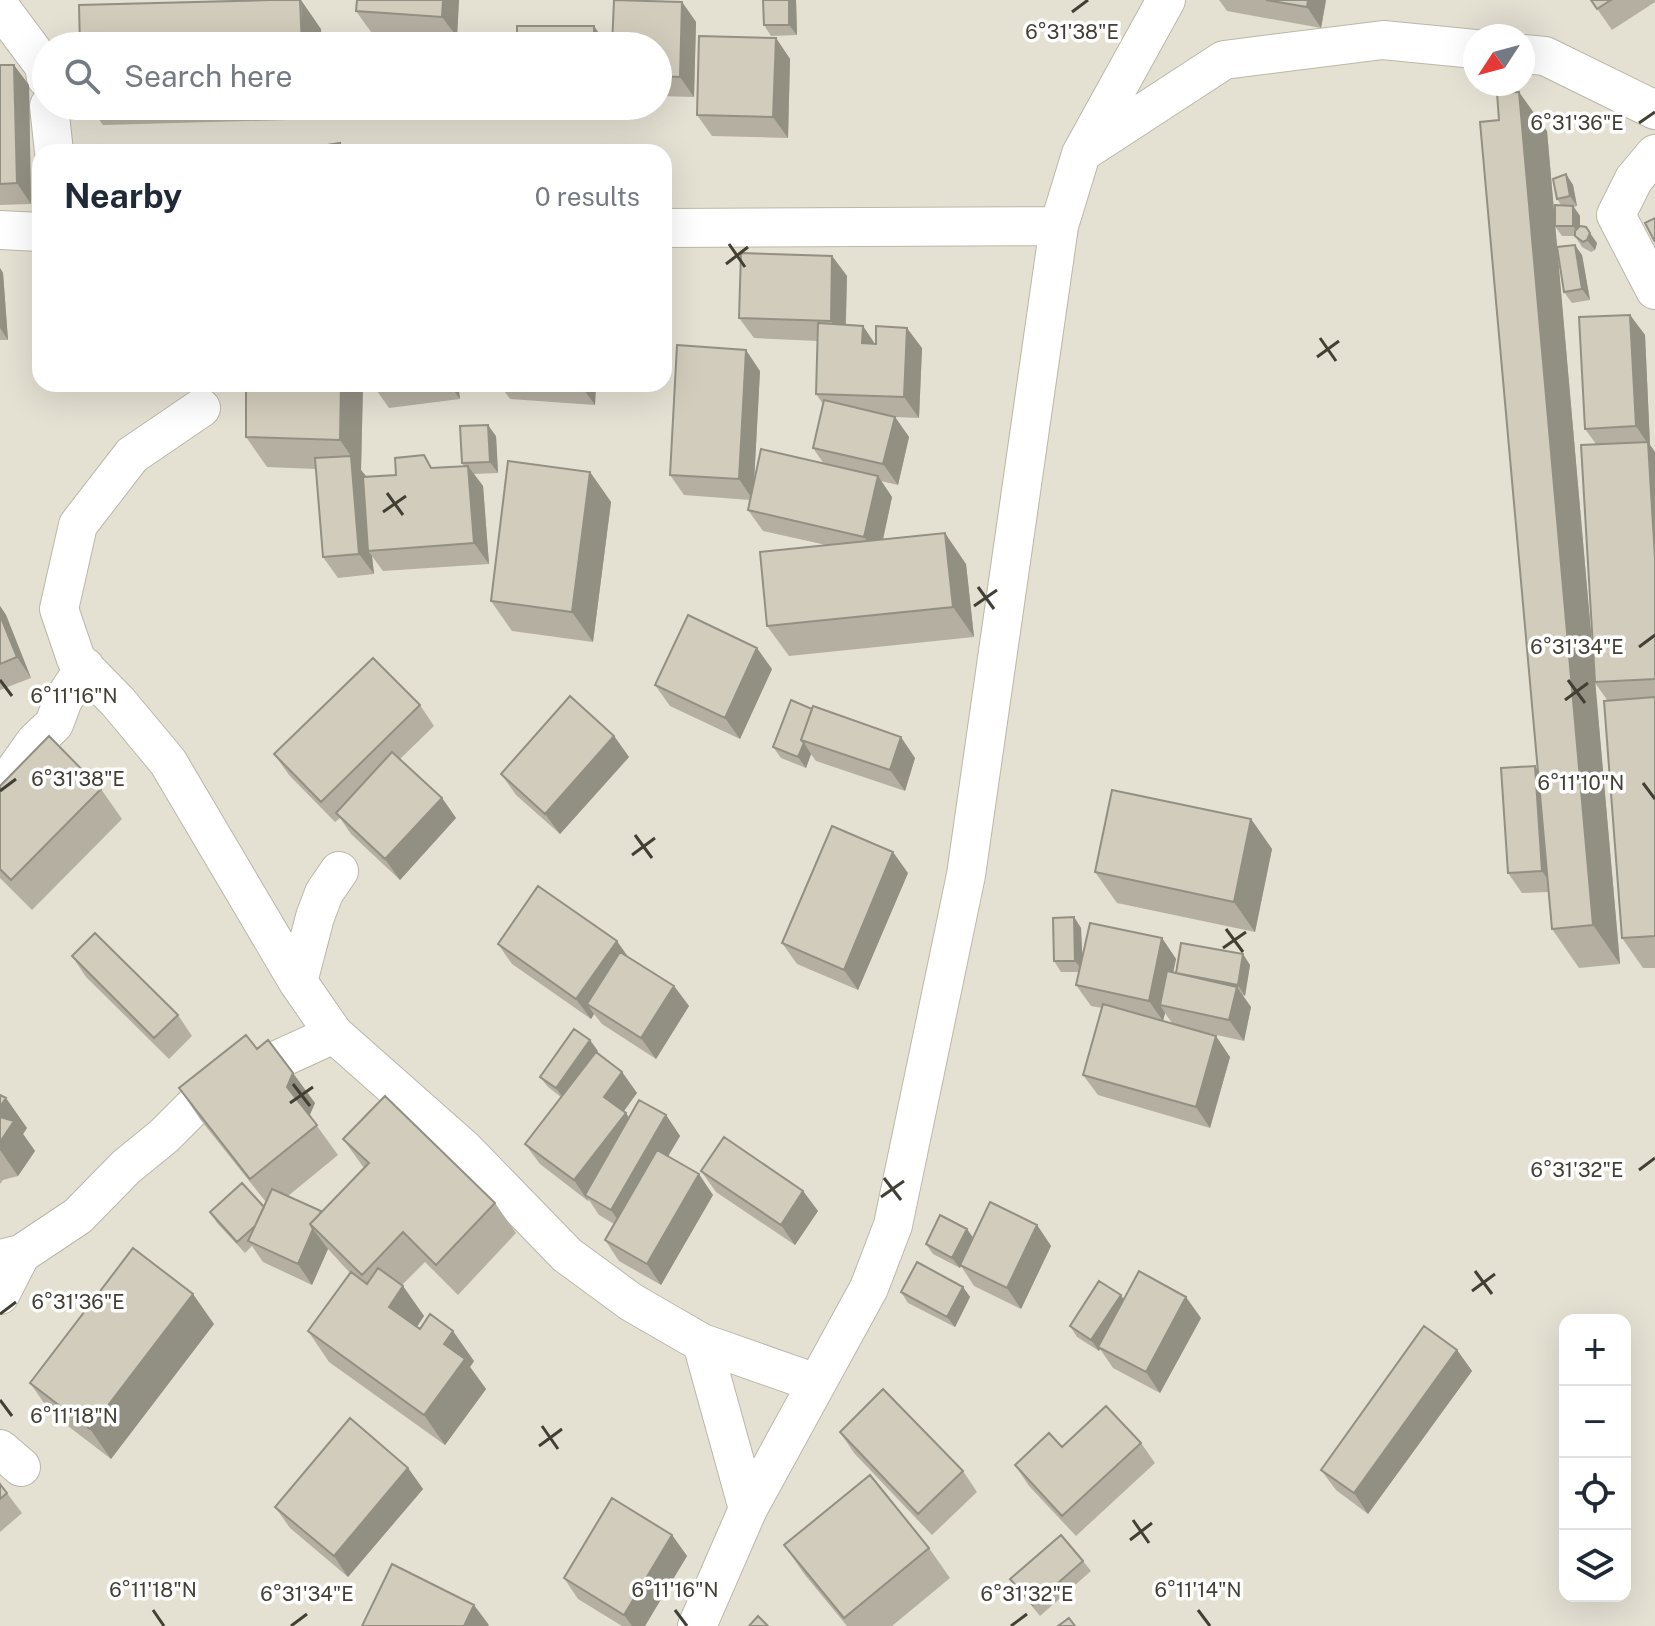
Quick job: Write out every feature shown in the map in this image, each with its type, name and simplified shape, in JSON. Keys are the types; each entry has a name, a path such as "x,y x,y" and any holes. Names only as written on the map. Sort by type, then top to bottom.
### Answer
{"street":[{"path":"697,1626 748,1509 869,1288 893,1225 966,875 1059,226 1081,154 1166,0"},
{"path":"0,7 32,50"},
{"path":"1081,154 1224,60 1383,40 1463,48"},
{"path":"1535,55 1545,56 1655,110"},
{"path":"51,120 53,144"},
{"path":"1655,154 1634,179 1616,215 1655,290"},
{"path":"672,228 1059,226"},
{"path":"0,230 32,232"},
{"path":"201,408 132,455 78,525 59,609 76,659 118,702 168,762 298,982 334,1034 464,1149 567,1255 631,1302 702,1343 816,1383"},
{"path":"0,787 35,742 54,724 63,700 85,667"},
{"path":"298,982 315,917 324,893 339,871"},
{"path":"0,1295 10,1257 78,1216 209,1091 334,1034"},
{"path":"702,1343 748,1509"}],"shaded area":[{"path":"0,0 1655,0 1655,1626 0,1626"}],"building":[{"path":"300,0 301,32 80,32 79,5"},
{"path":"357,0 443,0 442,17 356,11"},
{"path":"614,0 682,2 680,77 672,77 672,32 613,32"},
{"path":"763,0 789,0 789,25 764,25"},
{"path":"1266,0 1308,0 1307,7"},
{"path":"1591,0 1611,0 1597,9"},
{"path":"517,26 594,26 594,32 517,32"},
{"path":"699,36 776,38 773,117 697,115"},
{"path":"0,65 14,65 17,183 0,184"},
{"path":"1497,96 1519,96 1593,925 1552,929 1480,122 1499,120"},
{"path":"1566,174 1570,196 1557,199 1553,179"},
{"path":"1555,205 1573,206 1573,226 1555,226"},
{"path":"1655,218 1655,242 1645,223"},
{"path":"1580,226 1586,227 1590,233 1583,242 1575,236"},
{"path":"1575,245 1582,289 1564,292 1557,247"},
{"path":"741,253 832,256 831,321 739,318"},
{"path":"1630,315 1636,426 1585,429 1579,317"},
{"path":"818,323 863,326 862,343 876,344 876,326 907,328 904,397 816,394"},
{"path":"677,345 746,350 739,479 670,475"},
{"path":"246,392 341,392 340,440 246,437"},
{"path":"824,400 895,417 883,464 813,448"},
{"path":"488,425 490,462 462,463 460,426"},
{"path":"1648,442 1655,558 1655,679 1595,682 1581,445"},
{"path":"761,449 878,476 864,537 748,510"},
{"path":"424,455 431,468 468,466 474,543 368,551 363,477 396,475 395,458"},
{"path":"351,456 359,554 323,557 315,458"},
{"path":"508,461 590,472 572,612 491,601"},
{"path":"945,533 953,607 767,626 760,552"},
{"path":"0,615 17,657 0,664"},
{"path":"688,615 757,648 725,718 655,685"},
{"path":"373,658 420,705 321,802 274,754"},
{"path":"570,696 614,736 545,814 501,774"},
{"path":"1655,697 1655,936 1622,938 1604,701"},
{"path":"791,700 812,709 798,757 773,747"},
{"path":"813,706 901,737 890,770 801,740"},
{"path":"49,736 101,789 11,880 0,869 0,786"},
{"path":"392,752 442,798 385,859 336,813"},
{"path":"1535,766 1542,871 1508,873 1501,768"},
{"path":"1112,790 1251,819 1234,902 1095,872"},
{"path":"832,826 893,852 844,970 782,943"},
{"path":"538,886 617,941 576,999 498,944"},
{"path":"1074,917 1075,961 1054,961 1053,918"},
{"path":"1090,923 1162,938 1149,1001 1076,985"},
{"path":"95,933 178,1015 154,1038 72,956"},
{"path":"1181,943 1243,954 1238,985 1176,973"},
{"path":"620,952 674,986 641,1038 587,1004"},
{"path":"1167,971 1237,987 1229,1020 1160,1005"},
{"path":"1103,1004 1216,1036 1196,1107 1083,1075"},
{"path":"574,1029 590,1040 556,1088 540,1077"},
{"path":"246,1035 257,1049 268,1040 293,1073 287,1087 317,1125 250,1179 179,1088"},
{"path":"596,1052 622,1072 604,1097 626,1113 574,1180 525,1144"},
{"path":"385,1096 495,1203 436,1265 403,1232 362,1275 310,1224 369,1163 343,1139"},
{"path":"639,1100 666,1115 611,1210 585,1195"},
{"path":"0,1117 14,1121 0,1142"},
{"path":"724,1137 803,1191 781,1225 701,1171"},
{"path":"657,1150 699,1174 647,1264 605,1240"},
{"path":"242,1183 264,1207 255,1226 237,1242 210,1212"},
{"path":"272,1189 321,1211 310,1224 313,1229 298,1264 248,1241"},
{"path":"990,1202 1037,1225 1007,1288 960,1265"},
{"path":"940,1215 967,1229 952,1258 926,1244"},
{"path":"133,1248 193,1294 90,1429 30,1383"},
{"path":"917,1262 963,1287 947,1317 901,1292"},
{"path":"378,1268 403,1286 389,1307 420,1329 430,1314 453,1331 444,1344 465,1359 424,1415 308,1331 351,1272 367,1284"},
{"path":"1139,1271 1186,1297 1146,1372 1098,1347"},
{"path":"1099,1281 1121,1295 1091,1340 1070,1326"},
{"path":"1424,1326 1457,1350 1354,1493 1321,1470"},
{"path":"883,1389 963,1471 918,1514 840,1432"},
{"path":"1106,1406 1141,1443 1062,1516 1015,1465 1049,1433 1062,1447"},
{"path":"350,1418 408,1468 334,1556 275,1507"},
{"path":"870,1475 929,1548 844,1618 784,1545"},
{"path":"0,1484 7,1493 0,1499"},
{"path":"612,1498 672,1535 624,1615 564,1578"},
{"path":"1061,1535 1083,1561 1033,1605 1010,1579"},
{"path":"392,1564 474,1605 464,1626 362,1626"},
{"path":"758,1616 768,1626 749,1626"},
{"path":"1069,1618 1075,1626 1058,1626"}]}
